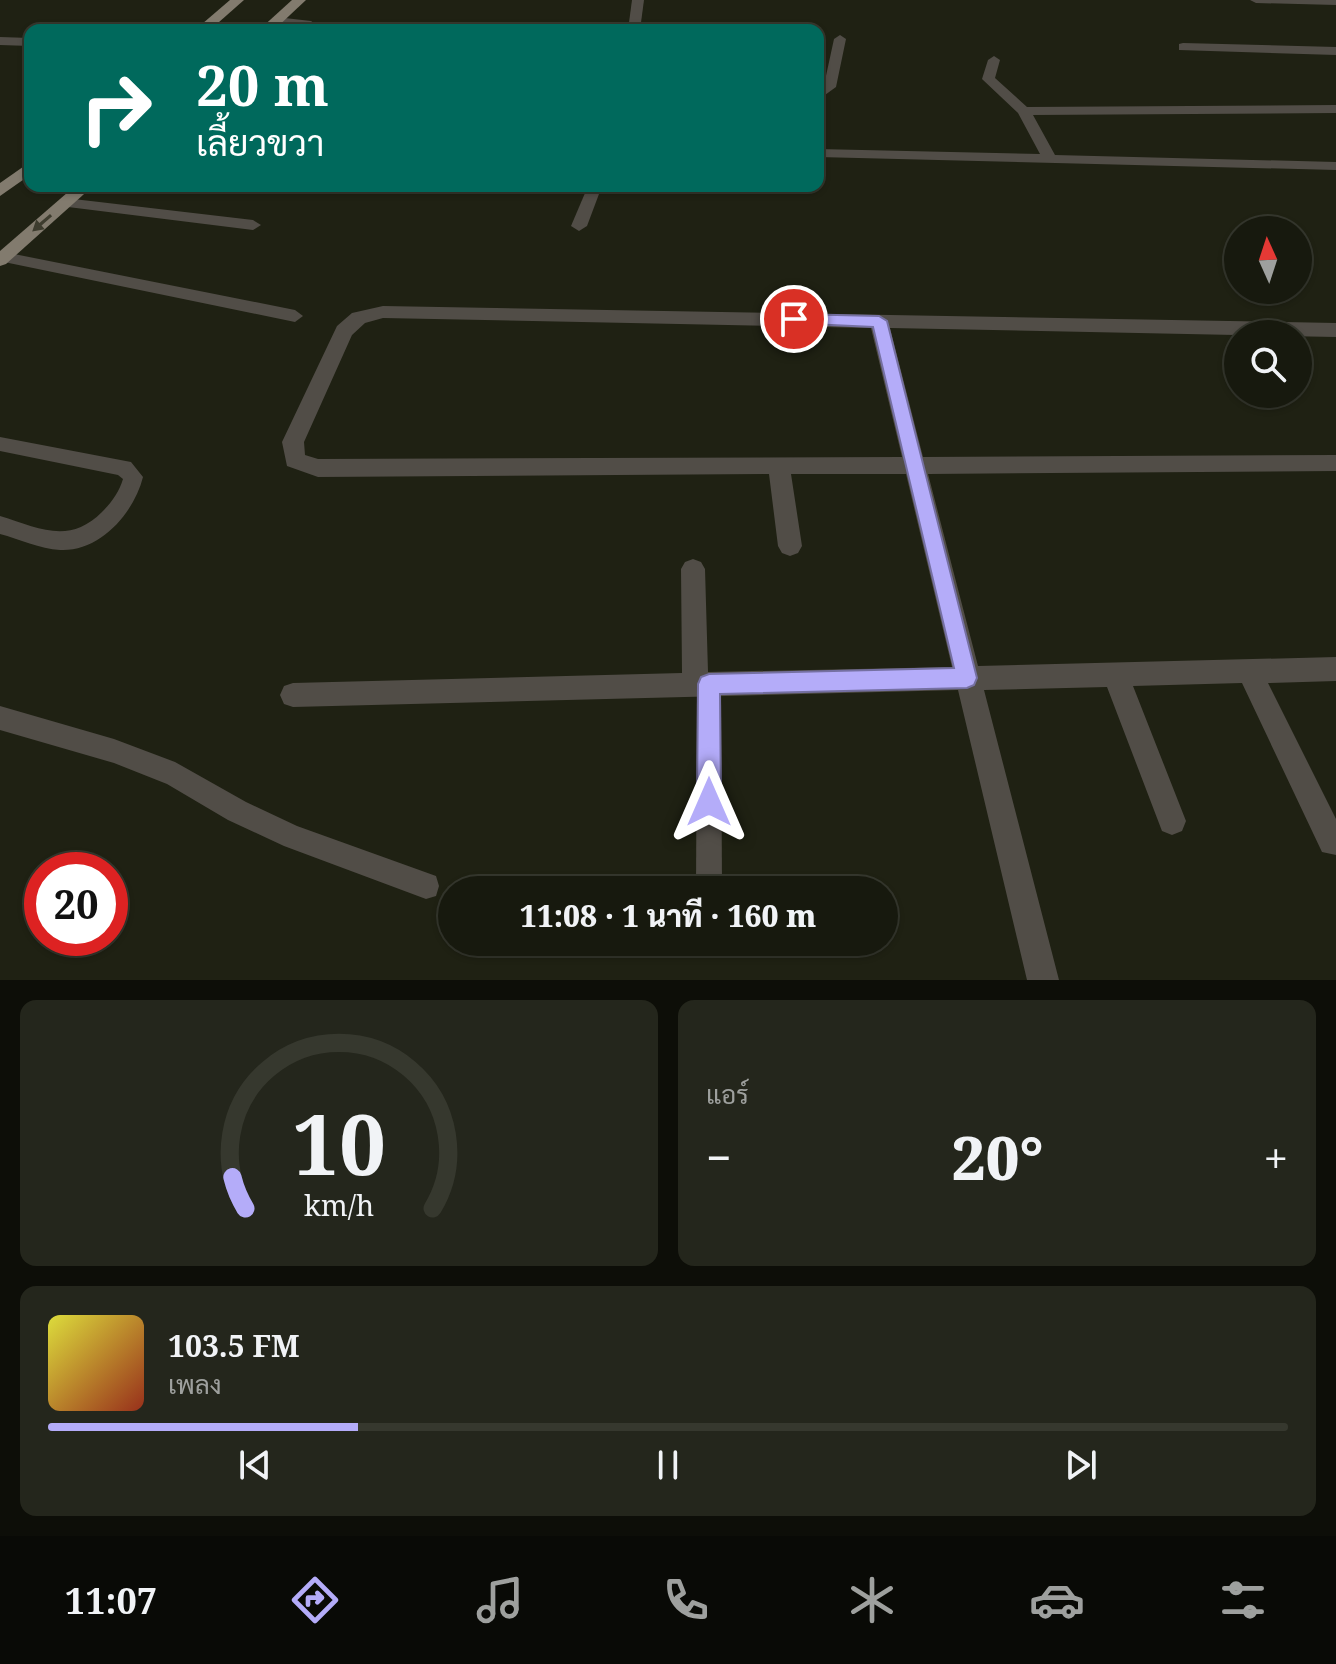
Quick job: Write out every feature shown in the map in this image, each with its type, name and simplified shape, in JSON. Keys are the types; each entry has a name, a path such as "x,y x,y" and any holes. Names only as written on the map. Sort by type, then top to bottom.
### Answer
{"main road":[{"path":"209,24 238,0"},
{"path":"273,24 300,0"},
{"path":"0,191 24,172"},
{"path":"2,258 78,192"}],"street":[{"path":"1336,330 383,312 359,318 344,331 293,442 295,460 318,468 1336,463"},
{"path":"879,321 1043,980"},
{"path":"779,466 790,546"},
{"path":"693,569 702,685"},
{"path":"293,695 1336,669"},
{"path":"1249,671 1332,842"},
{"path":"1115,674 1172,821"}],"lane":[{"path":"635,24 638,0"},
{"path":"1256,0 1336,2"},
{"path":"824,92 830,87 840,39"},
{"path":"0,41 24,42"},
{"path":"1183,47 1336,51"},
{"path":"994,60 988,79 1024,111 1050,159"},
{"path":"1024,111 1336,109"},
{"path":"824,153 1336,166"},
{"path":"579,226 593,192"},
{"path":"65,203 253,225"},
{"path":"2,258 295,316"},
{"path":"0,444 124,468 133,477 128,497 93,536 67,543 0,525"},
{"path":"702,685 709,876"},
{"path":"0,718 114,751 163,769 237,811 293,837 426,886"}],"route":[{"path":"709,802 709,684 967,678 879,321 794,319"}]}
